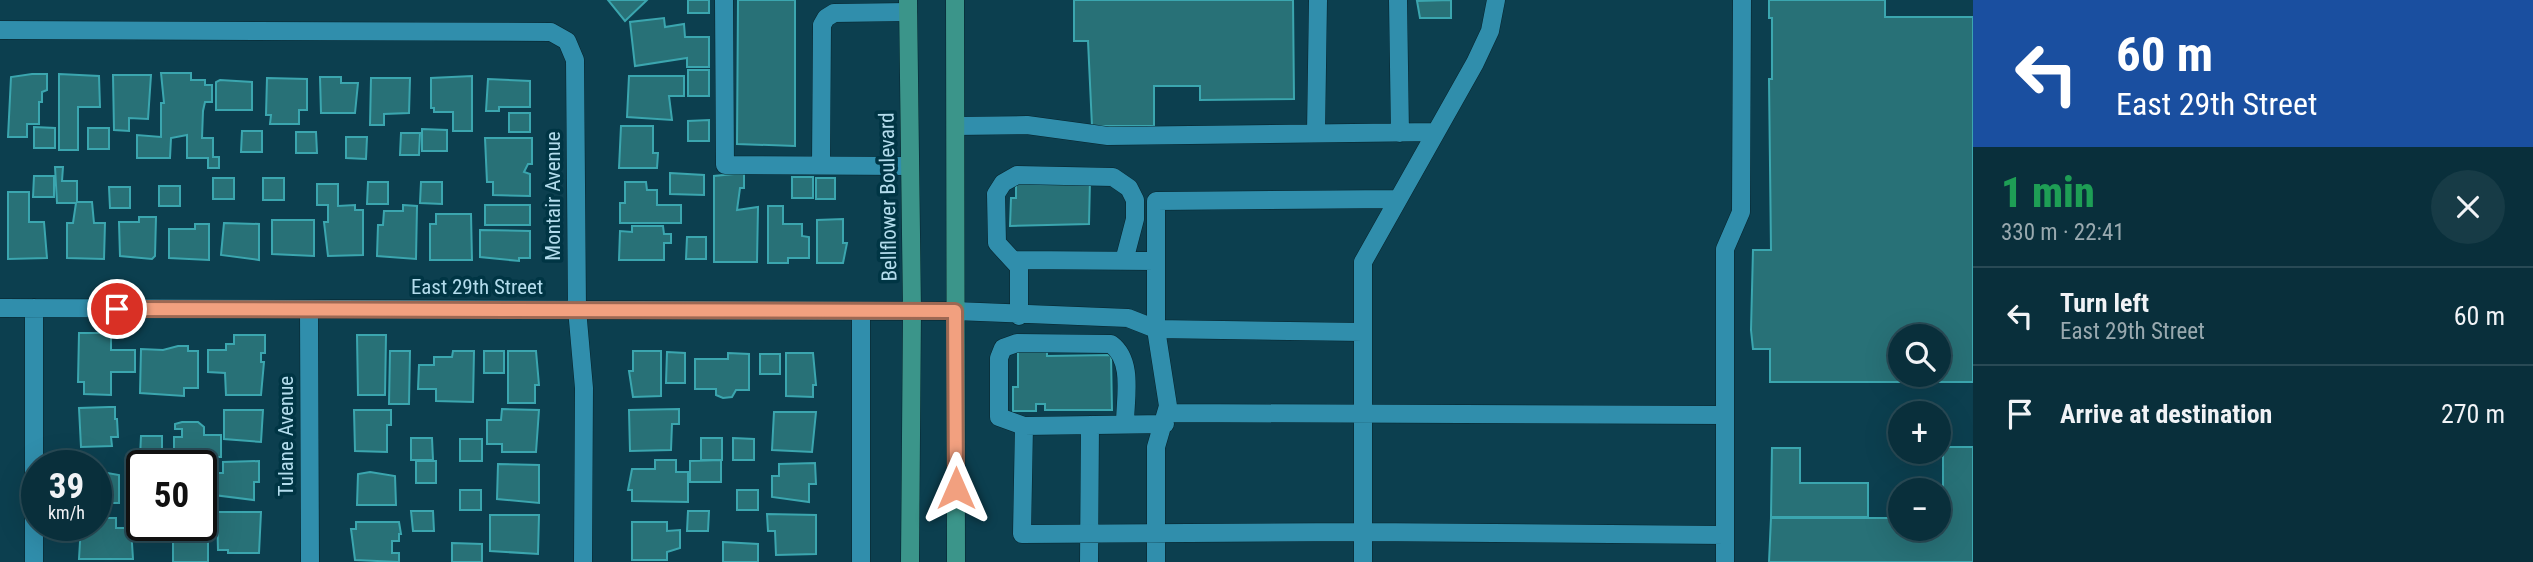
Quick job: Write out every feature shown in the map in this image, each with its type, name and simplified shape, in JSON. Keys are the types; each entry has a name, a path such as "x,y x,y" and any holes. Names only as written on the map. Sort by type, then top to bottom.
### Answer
{"main road":[{"path":"955,0 956,562"},
{"name":"Bellflower Boulevard","path":"908,6 912,312 910,562"}],"street":[{"path":"724,0 724,165 909,166"},
{"path":"1316,133 1318,0"},
{"path":"1398,0 1399,133"},
{"path":"1363,562 1363,262 1490,31 1496,0"},
{"path":"1725,562 1725,249 1741,212 1742,0"},
{"path":"821,165 822,25 826,18 834,13 908,6"},
{"name":"Montair Avenue","path":"0,30 551,32 567,41 575,60 577,309 584,388 583,562"},
{"path":"956,126 1027,125 1108,136 1435,132"},
{"path":"1018,316 1019,267 997,243 996,194 1003,183 1017,175 1113,177 1129,188 1135,200 1135,219 1124,261"},
{"path":"1156,562 1156,447 1166,418 1156,328 1156,201 1397,200"},
{"path":"1014,260 1156,261"},
{"name":"East 29th Street","path":"0,308 955,311 1018,316 1128,318 1156,328 1363,332"},
{"path":"34,308 34,562"},
{"name":"Tulane Avenue","path":"309,311 310,562"},
{"path":"861,562 862,311"},
{"path":"1125,424 1125,365 1122,353 1111,344 1017,342 1003,348 999,358 999,417 1024,426 1125,424 1166,418 1363,414 1725,415"},
{"path":"1089,562 1090,425"},
{"path":"1024,426 1022,534 1363,532 1725,535"}],"building":[{"path":"608,0 647,0 625,21"},
{"path":"688,0 709,0 709,13 688,13"},
{"path":"738,0 795,0 795,146 737,144"},
{"path":"1074,0 1293,0 1294,99 1200,100 1200,86 1154,86 1154,126 1092,126 1088,41 1074,41"},
{"path":"1451,0 1451,18 1420,18 1417,1"},
{"path":"1769,0 1885,0 1885,17 1973,17 1973,382 1951,382 1951,324 1888,324 1888,382 1770,382 1770,349 1753,349 1751,330 1753,250 1771,250 1769,79 1772,79 1772,18 1769,18"},
{"path":"664,18 665,27 684,24 685,37 709,37 709,67 687,67 687,58 635,66 630,22"},
{"path":"688,70 709,70 709,96 688,96"},
{"path":"161,73 191,73 191,80 205,80 205,85 212,85 212,102 205,102 203,111 202,138 213,138 213,157 219,157 219,168 208,168 208,158 187,158 187,135 171,138 170,158 137,158 137,135 161,137 161,103 164,103"},
{"path":"47,74 47,90 42,92 42,102 39,102 39,124 27,124 27,137 8,137 11,77"},
{"path":"59,74 99,76 100,107 78,107 78,150 59,150"},
{"path":"113,75 151,75 148,119 129,118 129,131 114,130"},
{"path":"472,76 472,131 453,131 453,112 434,112 434,108 431,108 431,78"},
{"path":"629,76 684,76 684,96 669,96 672,120 627,117"},
{"path":"320,77 341,77 341,83 358,83 355,113 321,113"},
{"path":"267,78 307,79 307,110 299,110 299,124 270,124 271,115 266,115"},
{"path":"371,78 410,78 409,113 384,114 384,125 370,125"},
{"path":"488,79 530,81 530,107 499,107 499,111 486,111"},
{"path":"216,82 252,82 252,110 216,110"},
{"path":"509,113 530,113 530,132 509,132"},
{"path":"709,120 709,141 688,141 688,121"},
{"path":"621,126 653,126 653,153 658,153 657,168 619,168"},
{"path":"34,127 55,128 55,148 34,148"},
{"path":"88,128 109,128 109,149 88,149"},
{"path":"422,129 447,130 447,151 422,151"},
{"path":"242,131 262,131 262,152 241,152"},
{"path":"296,132 316,132 317,153 296,153"},
{"path":"401,133 420,133 419,155 400,155"},
{"path":"346,137 367,137 366,159 346,158"},
{"path":"485,138 532,138 532,164 528,164 524,172 530,174 530,196 493,195 493,182 487,182"},
{"path":"55,167 63,167 62,181 77,181 77,202 92,202 94,223 105,223 104,259 67,258 67,223 73,223 76,203 57,203"},
{"path":"670,173 704,175 704,195 670,194"},
{"path":"744,174 744,188 740,188 737,210 758,207 757,262 714,262 714,176"},
{"path":"34,176 54,176 54,197 33,197"},
{"path":"792,177 813,177 813,198 792,198"},
{"path":"213,178 234,178 234,199 213,199"},
{"path":"263,178 284,178 284,200 263,200"},
{"path":"816,178 835,178 835,199 816,199"},
{"path":"1090,180 1089,224 1010,226 1011,198 1016,198 1016,182"},
{"path":"368,182 388,182 388,204 367,204"},
{"path":"421,182 442,182 442,204 420,203"},
{"path":"625,182 646,182 647,190 657,190 657,205 681,205 681,223 620,223 620,203 625,203"},
{"path":"317,184 338,184 338,206 355,205 355,210 363,210 363,255 328,256 324,222 328,222 328,205 317,205"},
{"path":"159,186 180,186 180,206 159,206"},
{"path":"109,187 130,187 130,208 110,208"},
{"path":"8,192 29,192 29,222 44,222 47,258 8,259"},
{"path":"403,205 417,206 416,259 377,256 378,225 383,225 384,211 403,211"},
{"path":"485,205 530,205 530,225 485,225"},
{"path":"768,206 783,206 783,224 802,224 802,236 809,237 809,258 788,258 788,263 768,263"},
{"path":"436,214 471,214 472,260 430,260 430,224 436,224"},
{"path":"139,217 156,217 155,256 152,259 120,256 119,222 139,222"},
{"path":"843,219 843,243 847,243 843,263 817,263 817,220"},
{"path":"272,220 314,220 314,256 272,254"},
{"path":"224,223 259,224 259,260 221,255"},
{"path":"195,224 209,224 209,260 169,258 169,229 195,229"},
{"path":"632,226 663,226 664,234 671,234 671,243 664,243 664,260 619,260 620,231 632,232"},
{"path":"480,230 530,231 530,258 519,258 519,261 480,257"},
{"path":"687,237 706,237 706,259 686,259"},
{"path":"79,333 111,333 111,350 135,350 135,372 111,372 111,395 84,394 84,382 78,382"},
{"path":"234,335 265,335 265,353 261,353 261,362 264,362 261,395 226,395 225,373 208,372 208,350 226,350 226,344 234,344"},
{"path":"357,335 386,335 385,395 358,395"},
{"path":"188,346 188,351 198,351 198,388 184,388 184,396 140,393 141,349 163,350"},
{"path":"1047,347 1047,356 1111,355 1112,410 1045,410 1045,404 1036,404 1036,411 1013,411 1013,387 1018,387 1018,351"},
{"path":"390,351 410,351 409,404 389,404"},
{"path":"453,351 474,351 473,402 436,401 436,389 418,389 419,365 434,365 434,357 452,357"},
{"path":"484,351 504,351 504,373 484,373"},
{"path":"508,351 536,351 539,385 535,385 535,403 508,403"},
{"path":"633,351 661,351 661,396 633,397 629,371 633,371"},
{"path":"667,352 685,353 685,383 666,383"},
{"path":"728,353 749,354 749,390 736,390 732,397 723,398 716,395 716,389 695,389 695,359 728,359"},
{"path":"786,353 813,353 816,385 813,385 813,397 786,396"},
{"path":"760,354 780,354 780,374 760,374"},
{"path":"115,407 118,437 111,437 112,446 81,447 79,408"},
{"path":"502,409 539,410 536,452 502,452 502,444 487,444 487,420 501,420"},
{"path":"679,409 679,424 672,424 671,450 630,451 629,410"},
{"path":"224,410 263,410 261,442 224,439"},
{"path":"354,410 391,410 391,425 387,425 387,452 355,451"},
{"path":"774,412 816,412 812,452 772,450"},
{"path":"198,422 204,427 204,435 221,435 221,457 217,457 217,450 174,450 174,437 182,437 182,429 175,429 175,424"},
{"path":"141,436 162,436 162,450 140,450"},
{"path":"411,438 432,438 433,460 411,460"},
{"path":"701,438 722,438 722,460 701,460"},
{"path":"733,438 754,439 754,460 733,460"},
{"path":"460,439 482,439 482,461 460,461"},
{"path":"1951,447 1973,447 1973,562 1769,562 1771,518 1888,518 1888,541 1951,541 1951,478 1943,478 1943,464 1951,464"},
{"path":"1772,448 1800,448 1800,483 1868,483 1868,517 1771,517"},
{"path":"655,460 676,460 676,472 688,472 688,502 632,501 632,490 628,490 632,469 655,469"},
{"path":"721,460 721,482 690,482 690,461"},
{"path":"259,461 259,482 254,482 254,500 217,495 217,473 223,473 223,462"},
{"path":"416,461 436,461 436,483 416,483"},
{"path":"815,463 816,484 809,484 809,502 772,497 772,476 779,476 779,464"},
{"path":"498,464 539,465 539,503 497,499"},
{"path":"370,472 395,476 396,505 357,505 358,474"},
{"path":"112,474 119,475 119,503 112,503"},
{"path":"460,490 481,490 481,510 460,510"},
{"path":"737,490 758,490 758,510 737,510"},
{"path":"411,511 433,511 434,531 413,531"},
{"path":"688,511 709,511 708,531 687,531"},
{"path":"217,512 261,512 259,553 228,553 228,550 218,550"},
{"path":"767,514 816,515 816,554 776,555 775,531 768,531"},
{"path":"490,515 539,515 538,554 490,551"},
{"path":"112,518 116,518 116,528 126,528 126,541 132,541 133,559 79,559 80,541 112,541"},
{"path":"356,522 399,522 401,534 399,541 392,541 392,553 399,553 399,562 355,560 351,529 356,529"},
{"path":"632,522 667,522 667,531 680,530 680,548 667,552 667,560 632,560"},
{"path":"173,541 208,541 208,562 173,562"},
{"path":"723,542 758,544 758,562 723,562"},
{"path":"452,543 482,544 482,562 452,562"}],"route":[{"path":"117,309 955,311 956,488"}]}
